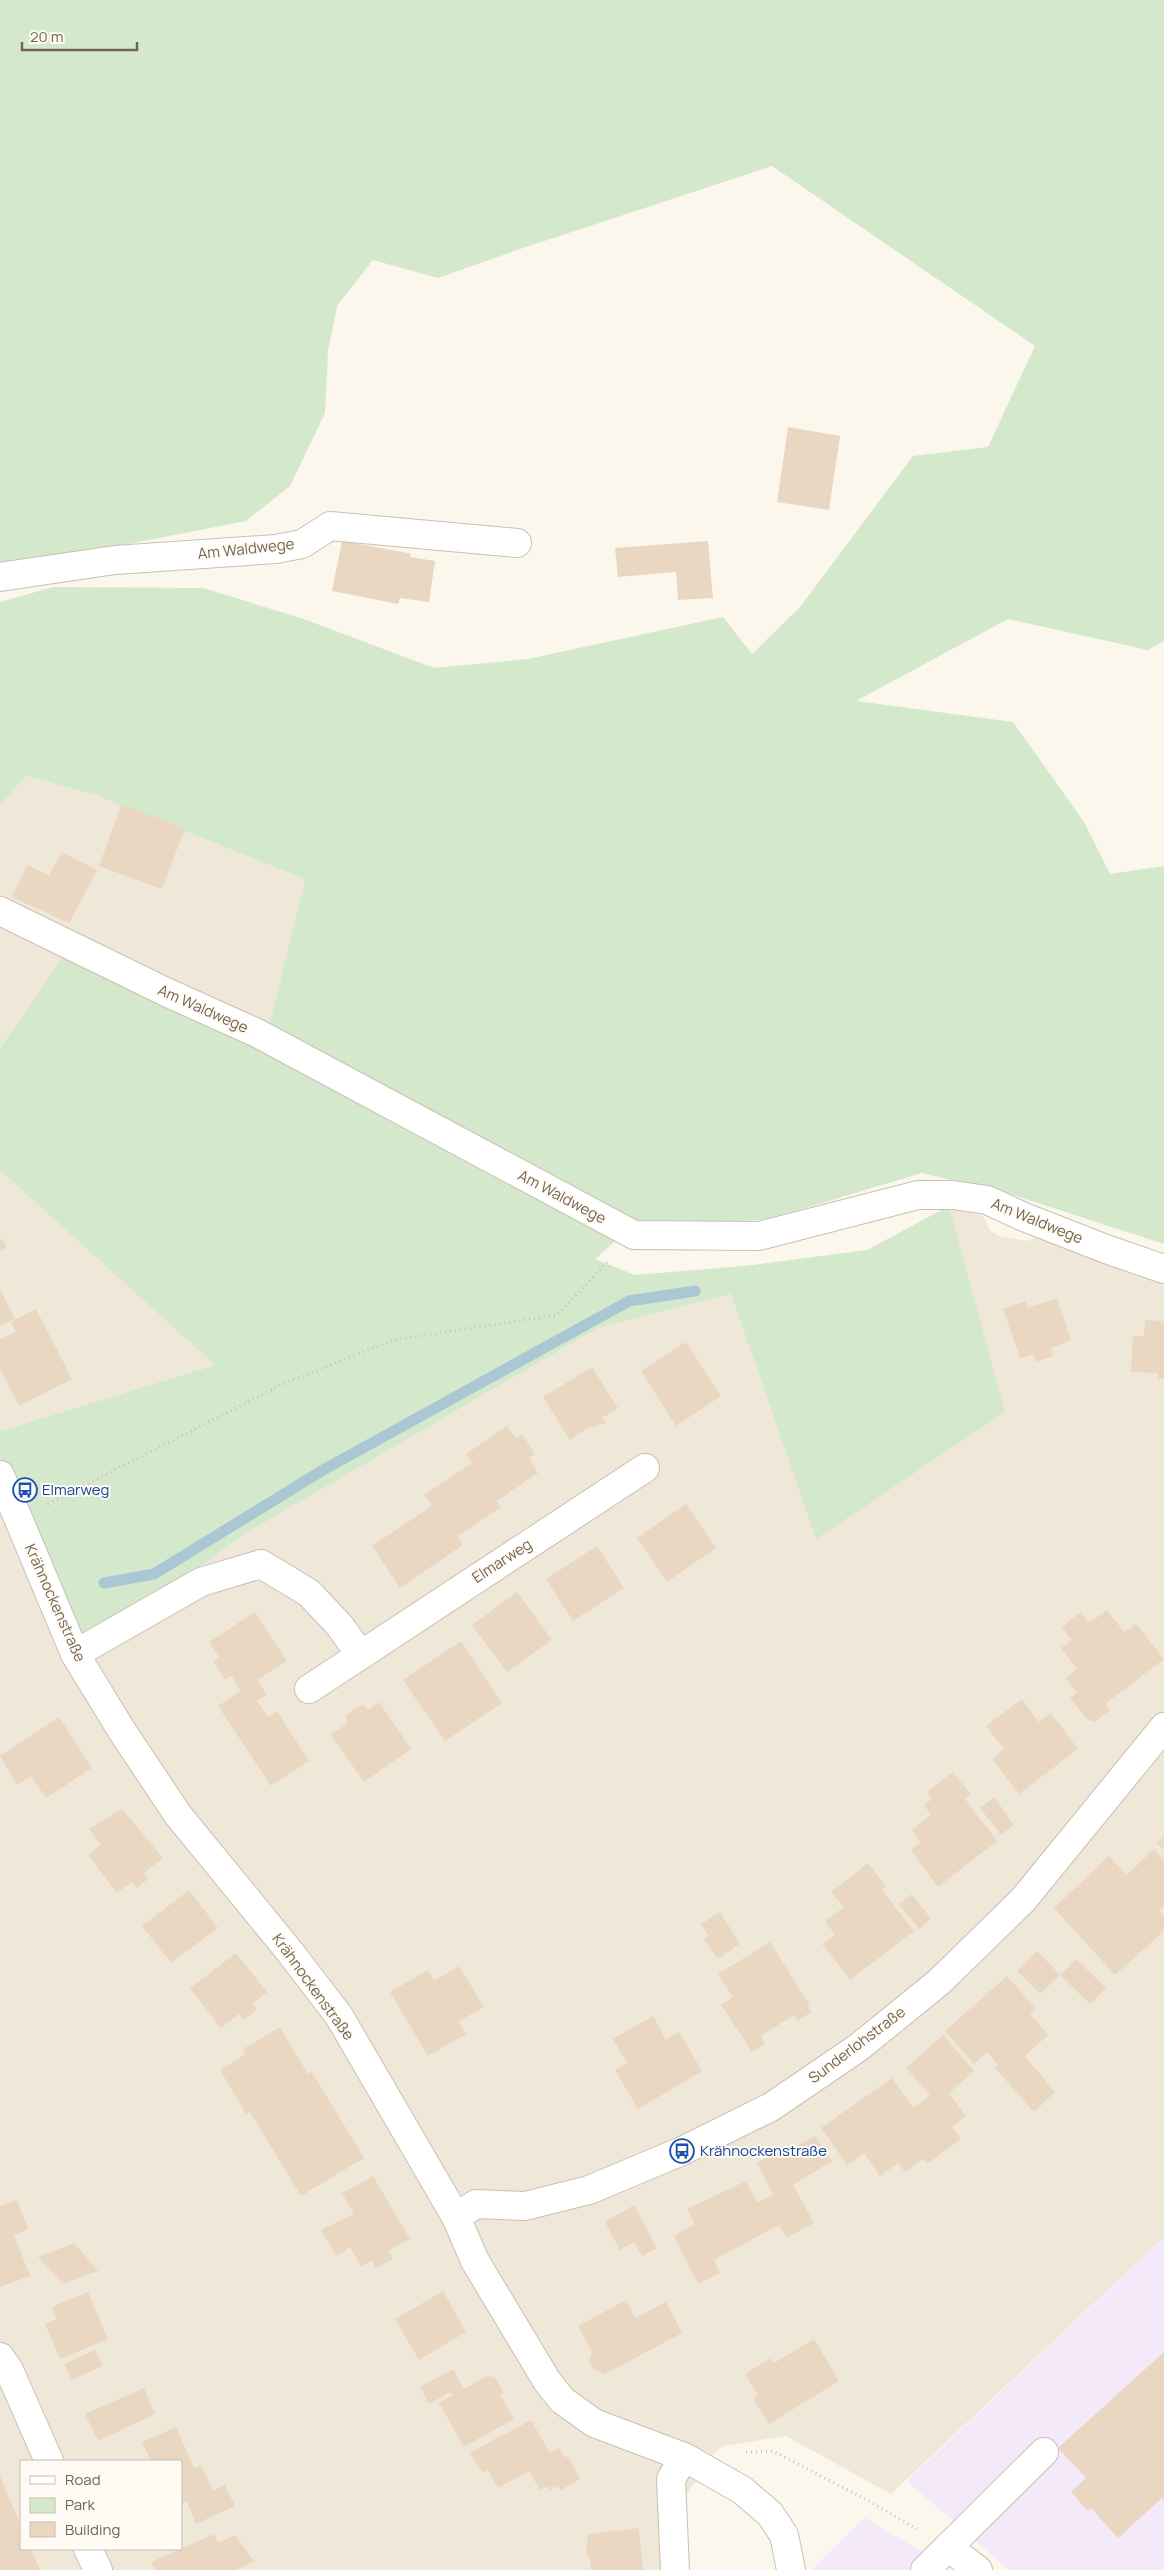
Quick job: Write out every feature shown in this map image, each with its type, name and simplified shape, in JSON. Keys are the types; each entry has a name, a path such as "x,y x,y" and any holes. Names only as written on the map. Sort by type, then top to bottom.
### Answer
{"street":[{"name":"Am Waldwege","path":"0,577 115,560 276,549 302,544 330,526 516,543"},
{"name":"Am Waldwege","path":"0,911 166,992 265,1037 634,1235 759,1236 918,1195 953,1194 987,1200 1088,1242 1164,1269"},
{"name":"Elmarweg","path":"309,1689 645,1468"},
{"name":"Krähnockenstraße","path":"0,1475 75,1654 122,1731 178,1815 290,1952 339,2016 456,2217 475,2261 547,2381 562,2400 594,2423 684,2456 742,2490 770,2514 784,2536 791,2570"},
{"path":"75,1654 200,1582 261,1564 309,1593 340,1626 360,1654"},
{"name":"Sunderlohstraße","path":"456,2217 476,2204 525,2206 589,2190 682,2151 771,2107 858,2047 940,1982 1023,1900 1164,1727"},
{"path":"0,2357 9,2370 50,2460"},
{"path":"925,2570 1044,2452"},
{"path":"675,2570 670,2497 671,2479 684,2456"},
{"path":"948,2547 978,2570"},
{"path":"88,2550 98,2570"}],"path":[{"path":"18,1518 283,1384 393,1340 557,1315 634,1235"},
{"path":"717,2474 732,2452 773,2451 867,2500 948,2547"}],"shaded area":[{"path":"24,776 96,795 185,828 305,878 269,1028 62,958 0,1048 0,806"},
{"path":"0,1167 215,1365 0,1431"},
{"path":"949,1206 983,1216 990,1230 998,1236 1027,1241 1041,1235 1164,1283 1164,2237 891,2494 786,2436 723,2446 715,2452 685,2496 690,2570 0,2570 0,1457 80,1640 198,1568 250,1531 598,1328 731,1294 816,1538"},
{"path":"1164,2237 1164,2568 1162,2570 1009,2570 907,2481"},
{"path":"865,2518 921,2551 949,2570 811,2570"}],"green space":[{"path":"0,0 1164,0 1164,641 1148,650 1008,619 856,701 1013,722 1084,822 1110,874 1164,866 1164,1244 1013,1195 922,1173 765,1220 634,1224 595,1259 635,1275 744,1266 867,1250 949,1206 1005,1412 816,1539 731,1294 598,1328 250,1531 198,1568 80,1640 0,1457 0,1431 215,1365 0,1170 0,1048 62,958 89,946 269,1027 305,879 96,795 25,776 0,806 0,602 53,587 203,588 304,619 434,668 528,659 723,617 752,654 800,607 913,456 988,447 1035,346 772,166 438,278 373,260 337,306 328,351 325,413 290,486 246,521 0,569"}],"building":[{"path":"788,427 840,436 829,510 777,502"},
{"path":"342,541 408,553 411,554 410,557 435,561 429,602 400,598 398,604 332,591"},
{"path":"708,541 713,598 678,600 676,572 618,577 615,548"},
{"path":"121,805 185,828 162,889 99,866"},
{"path":"62,852 97,870 69,923 12,897 27,865 49,875"},
{"path":"0,1238 7,1246 0,1252"},
{"path":"0,1289 15,1319 0,1326"},
{"path":"1057,1298 1071,1340 1051,1348 1053,1356 1036,1362 1033,1354 1020,1358 1003,1309 1026,1301 1028,1308"},
{"path":"36,1309 72,1379 19,1406 0,1368 0,1339 16,1332 11,1322"},
{"path":"1145,1320 1164,1321 1164,1379 1157,1379 1158,1373 1131,1372 1133,1336 1144,1336"},
{"path":"686,1342 721,1396 676,1426 641,1371"},
{"path":"592,1367 618,1408 602,1418 606,1423 586,1429 570,1440 543,1397"},
{"path":"507,1426 516,1439 522,1434 535,1454 529,1458 538,1473 497,1501 501,1507 458,1536 463,1545 400,1588 372,1546 432,1506 424,1495 472,1463 466,1454"},
{"path":"686,1504 716,1548 667,1582 637,1538"},
{"path":"597,1546 624,1588 573,1621 546,1579"},
{"path":"517,1592 552,1640 507,1672 472,1625"},
{"path":"1107,1610 1124,1632 1136,1624 1164,1659 1105,1704 1110,1710 1094,1722 1087,1719 1070,1698 1077,1693 1066,1678 1077,1669 1061,1648 1072,1640 1062,1627 1081,1612 1089,1623"},
{"path":"255,1612 287,1661 257,1680 267,1695 257,1701 268,1717 277,1711 309,1761 271,1786 218,1706 241,1691 231,1675 225,1680 213,1661 219,1657 209,1642"},
{"path":"461,1641 502,1703 445,1741 403,1680"},
{"path":"1022,1699 1039,1722 1051,1713 1078,1749 1019,1794 992,1759 1004,1749 986,1726"},
{"path":"379,1702 411,1749 364,1782 331,1735 348,1723 345,1715 363,1704 368,1710"},
{"path":"59,1717 92,1768 46,1798 31,1776 17,1785 0,1756"},
{"path":"953,1772 971,1795 965,1799 997,1841 938,1887 911,1850 921,1843 912,1830 931,1815 924,1805 932,1799 927,1792"},
{"path":"994,1797 1014,1825 1001,1835 980,1808"},
{"path":"122,1809 163,1858 144,1873 148,1879 137,1888 132,1882 117,1893 88,1855 101,1844 89,1829"},
{"path":"1164,1836 1164,1850 1157,1843"},
{"path":"1154,1849 1164,1860 1164,1906 1159,1910 1164,1916 1164,1931 1115,1975 1054,1908 1109,1856 1127,1875"},
{"path":"868,1863 886,1887 882,1890 914,1931 850,1980 822,1944 835,1935 825,1921 844,1907 831,1892"},
{"path":"189,1890 218,1928 171,1963 142,1926"},
{"path":"912,1894 931,1919 919,1929 899,1904"},
{"path":"720,1912 740,1944 718,1959 704,1939 709,1936 701,1924"},
{"path":"770,1942 810,2006 808,2007 811,2012 798,2021 794,2015 761,2036 765,2044 752,2052 721,2005 733,1997 718,1974"},
{"path":"1037,1951 1060,1975 1040,1994 1017,1971"},
{"path":"236,1953 267,1992 252,2004 257,2010 244,2020 239,2014 221,2028 190,1988"},
{"path":"1076,1959 1106,1988 1090,2004 1060,1975"},
{"path":"459,1966 484,2007 459,2021 466,2034 428,2056 390,1992 428,1970 434,1981"},
{"path":"1007,1976 1036,2009 1030,2014 1048,2035 1025,2056 1055,2092 1034,2112 995,2068 998,2065 987,2052 974,2064 945,2031"},
{"path":"653,2016 666,2040 679,2032 702,2071 638,2109 615,2070 627,2063 613,2039"},
{"path":"280,2027 308,2074 312,2072 364,2158 301,2196 250,2112 246,2114 220,2070 246,2054 243,2049"},
{"path":"943,2035 974,2071 949,2093 966,2116 952,2127 961,2139 927,2164 923,2159 905,2172 898,2163 880,2176 864,2153 847,2165 821,2128 892,2078 913,2108 930,2095 906,2068"},
{"path":"815,2136 832,2161 793,2185 814,2223 786,2238 779,2225 714,2260 720,2273 698,2284 674,2236 695,2224 687,2209 746,2181 757,2202 773,2195 757,2163 790,2145 792,2149"},
{"path":"373,2176 410,2239 388,2251 393,2259 376,2268 372,2261 361,2266 350,2247 336,2256 321,2230 354,2214 342,2193"},
{"path":"17,2200 28,2229 14,2235 30,2276 0,2287 0,2206"},
{"path":"634,2205 657,2248 642,2256 634,2242 620,2250 605,2222"},
{"path":"74,2243 98,2271 63,2284 38,2257"},
{"path":"443,2291 466,2332 419,2360 395,2319"},
{"path":"88,2292 108,2339 60,2359 45,2324 57,2319 52,2307"},
{"path":"626,2300 635,2318 666,2302 682,2333 603,2375 601,2372 593,2369 589,2361 592,2352 578,2326"},
{"path":"814,2339 839,2381 769,2424 753,2398 758,2395 745,2374 771,2358 774,2363"},
{"path":"95,2350 103,2366 72,2380 64,2364"},
{"path":"1164,2352 1164,2501 1162,2498 1118,2538 1091,2508 1088,2511 1071,2492 1086,2478 1058,2448"},
{"path":"453,2369 464,2389 489,2375 491,2378 494,2376 504,2393 500,2395 514,2419 464,2447 439,2403 453,2395 450,2392 429,2404 420,2387"},
{"path":"144,2388 155,2414 98,2441 85,2414"},
{"path":"531,2420 550,2453 559,2448 565,2458 568,2456 580,2479 561,2490 558,2486 550,2490 548,2486 540,2490 529,2471 498,2488 488,2470 482,2473 470,2453"},
{"path":"176,2427 194,2468 201,2465 213,2491 225,2485 235,2506 196,2524 187,2502 182,2504 182,2460 151,2460 142,2442"},
{"path":"0,2476 20,2524 20,2550 31,2550 40,2570 0,2570"},
{"path":"639,2528 643,2570 591,2570 590,2558 586,2553 588,2534"},
{"path":"214,2534 218,2543 235,2535 254,2561 236,2570 155,2570 151,2562 182,2550 182,2548"}],"waterway":[{"path":"104,1583 154,1574 323,1470 629,1301 695,1291"}],"place":[{"name":"Elmarweg","path":"25,1490"},
{"name":"Krähnockenstraße","path":"682,2151"}]}
